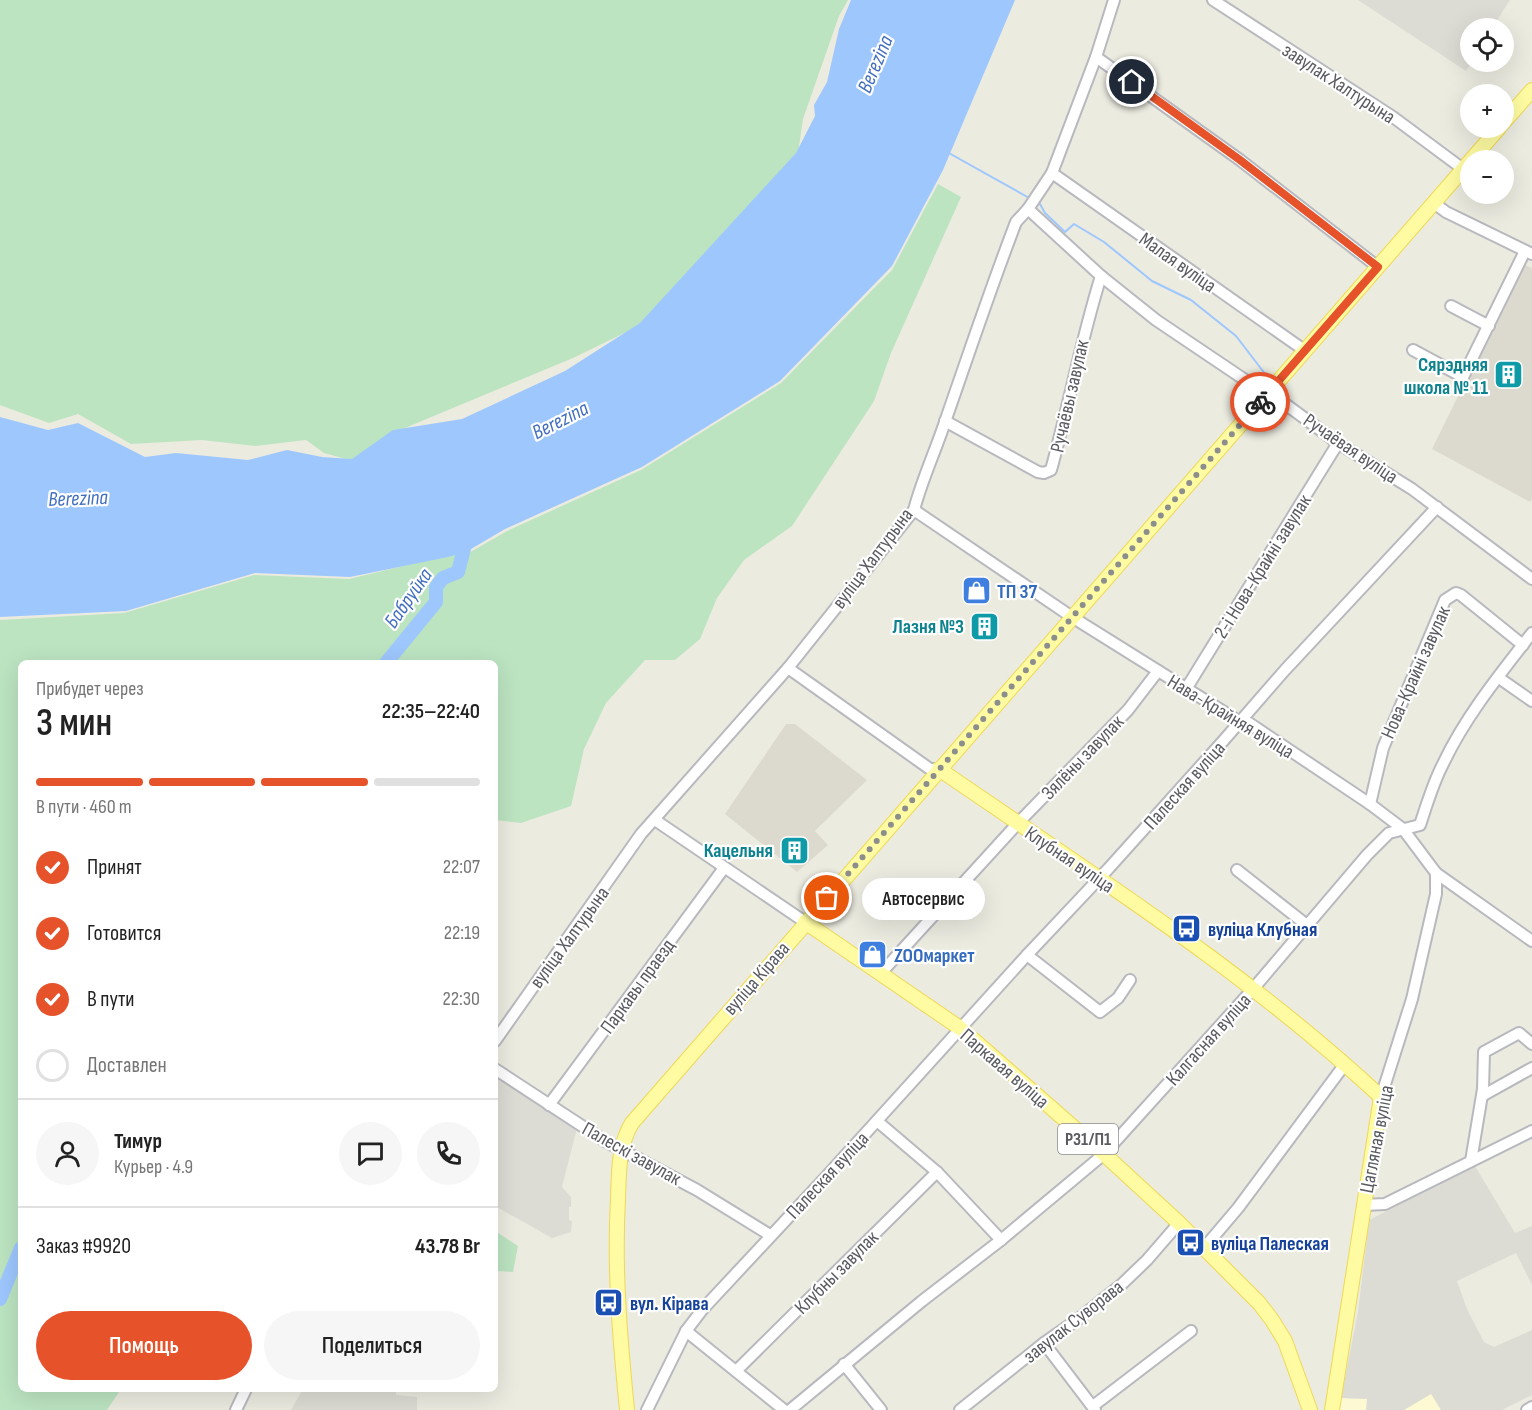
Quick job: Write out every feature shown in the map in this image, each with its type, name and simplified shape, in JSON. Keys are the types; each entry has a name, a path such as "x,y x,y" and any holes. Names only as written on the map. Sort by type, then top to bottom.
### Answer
{"main road":[{"path":"1514,110 1532,90"},
{"name":"вуліца Кірава","path":"1479,150 1490,138"},
{"name":"вуліца Кірава","path":"627,1410 616,1287 616,1226 621,1149 627,1132 638,1114 1460,171"},
{"name":"Клубная вуліца","path":"939,769 1099,878 1253,989 1345,1064 1381,1098"},
{"name":"Паркавая вуліца","path":"805,922 960,1028 1179,1223 1272,1320 1285,1341 1310,1410"},
{"name":"Цагляная вуліца","path":"1332,1410 1381,1098"}],"street":[{"name":"вуліца Халтурына","path":"498,1037 641,834 788,668 914,510 921,484 1016,222 1052,173 1096,57 1114,0"},
{"name":"завулак Халтурына","path":"1213,0 1393,117 1460,167"},
{"path":"1096,57 1240,160 1378,267"},
{"name":"Малая вуліца","path":"1052,173 1304,350"},
{"name":"Ручаёвая вуліца","path":"1032,203 1101,276 1156,320 1254,386 1269,392 1338,443 1412,489 1532,579"},
{"path":"1413,350 1463,377 1528,252 1446,212 1434,203"},
{"name":"Ручаёвы завулак","path":"945,421 1038,472 1044,473 1051,470 1077,370 1085,327 1101,276"},
{"path":"1451,306 1489,326"},
{"name":"2-і Нова-Крайні завулак","path":"1186,689 1338,443"},
{"name":"Палеская вуліца","path":"647,1410 686,1331 702,1310 878,1121 1285,670 1437,507"},
{"name":"Нава-Крайняя вуліца","path":"914,510 1072,617 1240,722 1249,723 1370,804 1403,829 1436,873 1532,941"},
{"name":"Нова-Крайні завулак","path":"1370,804 1383,748 1445,600 1456,593 1461,595 1523,645"},
{"path":"1403,829 1420,825 1443,763 1464,727 1532,633"},
{"name":"Клубная вуліца","path":"788,668 930,769 939,769"},
{"name":"Зялёны завулак","path":"881,973 1018,823 1128,710 1158,671"},
{"path":"1499,678 1532,701"},
{"name":"Паркавая вуліца","path":"655,820 805,922"},
{"name":"Калгасная вуліца","path":"789,1410 1104,1154 1253,989 1367,855 1389,833 1403,829"},
{"name":"Паркавы праезд","path":"549,1105 724,868"},
{"path":"1238,870 1308,926"},
{"name":"Цагляная вуліца","path":"1381,1098 1412,999 1436,894 1436,873"},
{"path":"1027,955 1100,1012 1118,998 1130,980"},
{"path":"1471,1161 1482,1096 1484,1052 1519,1033 1532,1044"},
{"path":"1204,1248 1238,1208 1345,1064"},
{"path":"1482,1096 1532,1068"},
{"name":"Палескі завулак","path":"498,1071 605,1141 697,1190 770,1235"},
{"path":"878,1121 937,1172 1001,1240"},
{"path":"1364,1205 1385,1204 1532,1131"},
{"name":"Клубны завулак","path":"736,1371 937,1172"},
{"name":"завулак Суворава","path":"960,1410 1121,1285 1147,1260 1179,1223"},
{"path":"686,1331 784,1410"},
{"path":"1044,1343 1094,1408 1191,1331"},
{"path":"844,1364 881,1410"},
{"path":"236,1410 245,1392"},
{"path":"1527,1410 1532,1407"}],"shaded area":[{"path":"1358,0 1510,0 1498,18 1460,18 1460,67"},
{"path":"1523,264 1532,268 1532,499 1530,502 1432,449"},
{"path":"786,724 795,724 867,780 815,831 828,845 797,872 725,814"},
{"path":"498,1077 577,1128 562,1187 571,1197 569,1220 572,1221 571,1232 552,1238 498,1208"},
{"path":"1475,1166 1515,1233 1532,1226 1532,1285 1516,1253 1457,1281 1467,1309 1484,1342 1494,1347 1532,1330 1532,1395 1502,1410 1441,1410 1431,1394 1404,1410 1366,1410 1367,1399 1341,1398 1358,1312 1369,1220"},
{"path":"301,1392 396,1392 396,1395 417,1397 417,1410 291,1410"},
{"path":"1432,1393 1441,1410 1404,1410"},
{"path":"1341,1398 1368,1399 1366,1410 1338,1410"}],"green space":[{"path":"0,0 848,0 839,16 803,119 798,153 643,324 573,358 393,433 353,461 324,453 306,440 255,446 202,440 131,444 78,414 49,423 0,405"},
{"path":"938,184 961,197 891,353 874,401 792,526 744,560 717,598 700,639 675,660 645,660 606,703 584,749 571,806 521,823 498,820 498,660 18,660 18,1392 119,1392 107,1410 0,1410 0,620 124,613 254,575 349,579 449,555 467,554 507,531 641,470 781,383 892,270"},
{"path":"498,1233 518,1246 513,1272 498,1271"}],"water":[{"name":"Berezina","path":"851,0 1015,0 943,170 892,266 780,381 642,467 505,529 466,552 350,577 255,573 126,611 0,617 0,417 48,430 78,423 145,457 176,453 248,460 287,450 322,457 352,459 393,430 462,419 565,371 640,323 796,153 815,116 814,105 827,82 839,29"}],"waterway":[{"path":"947,152 1031,199"},
{"path":"1036,202 1065,232 1074,224 1104,242 1152,281 1191,300 1236,336 1269,379"},
{"name":"Бабруйка","path":"388,660 436,602 436,587 443,578 458,572 467,537"},
{"name":"Бабруйка","path":"0,1299 18,1255"}],"way so far":[{"path":"827,898 1260,402"}],"place":[{"name":"Сярэдняя школа № 11","path":"1509,375"},
{"name":"ТП 37","path":"976,591"},
{"name":"Лазня №3","path":"985,626"},
{"name":"Кацельня","path":"794,850"},
{"name":"Автосервис","path":"827,898"},
{"name":"вуліца Клубная","path":"1187,929"},
{"name":"ZOOмаркет","path":"873,955"},
{"name":"вуліца Палеская","path":"1190,1243"},
{"name":"вул. Кірава","path":"609,1303"}],"route":[{"path":"1132,82 1240,160 1378,267 1260,402"}]}
